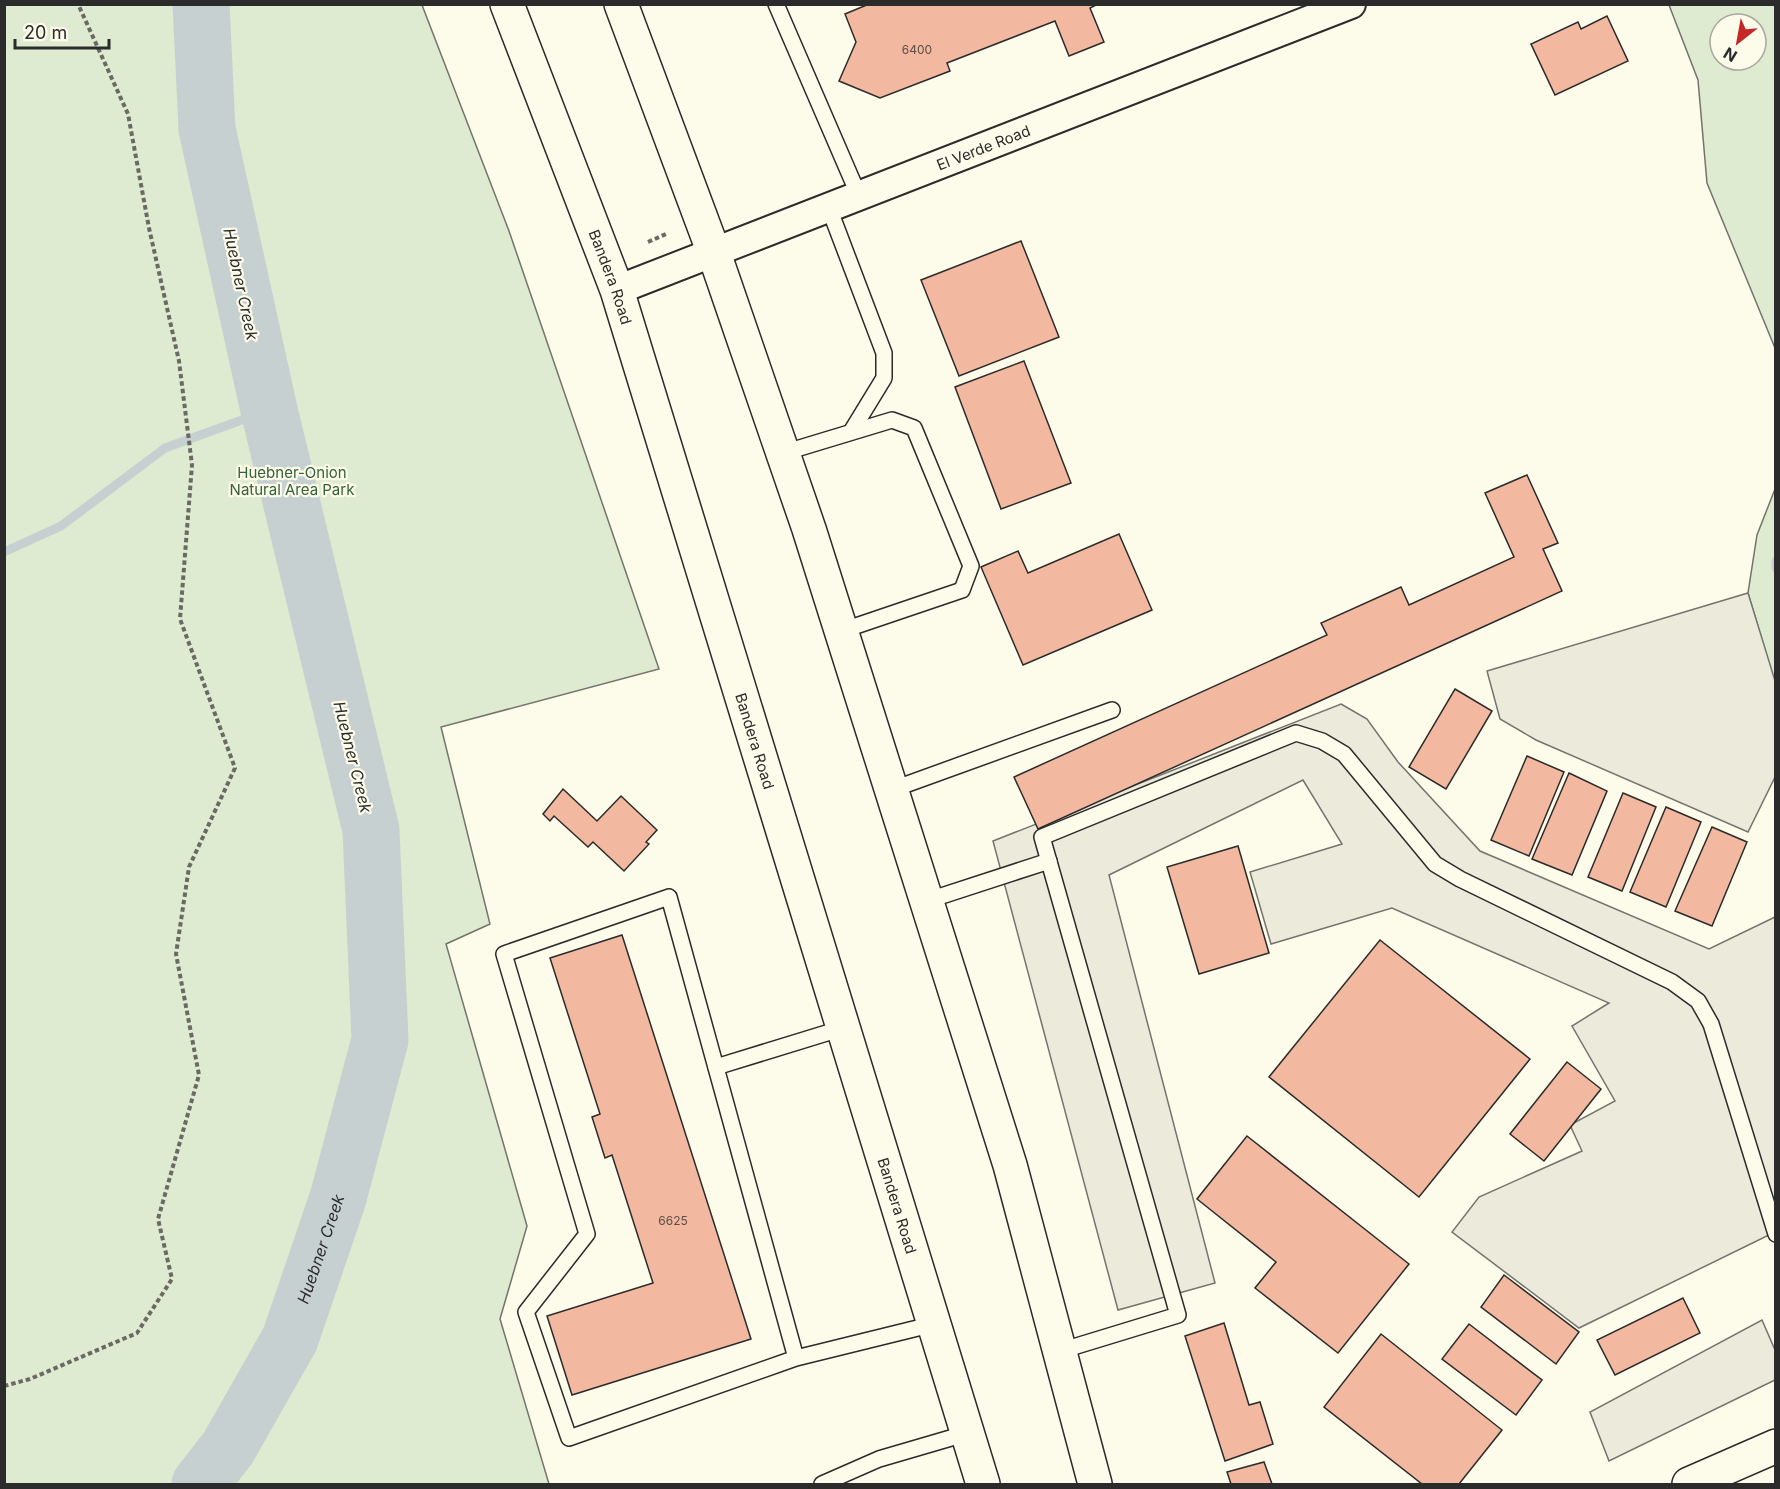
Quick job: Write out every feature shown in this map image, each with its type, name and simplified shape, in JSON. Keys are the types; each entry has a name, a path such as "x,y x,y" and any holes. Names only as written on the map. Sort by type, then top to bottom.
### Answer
{"main road":[{"name":"Bandera Road","path":"507,4 617,290 983,1485"},
{"path":"621,4 714,253 841,631 1010,1165 1095,1485"},
{"path":"1693,1484 1776,1446"}],"street":[{"name":"El Verde Road","path":"617,290 829,208 1321,10 1351,4"}],"lane":[{"path":"776,4 859,196"},
{"path":"829,208 884,353 884,378 851,432"},
{"path":"783,453 892,420 914,428 971,566 962,590 841,631"},
{"path":"891,790 1112,710"},
{"path":"1060,1351 1178,1315 1042,837 1296,733 1322,741 1344,754 1435,864 1460,879 1672,982 1698,1001 1711,1024 1776,1234"},
{"path":"926,901 1049,861"},
{"path":"796,1358 669,897 504,954 587,1234 525,1312 569,1438 796,1358 934,1324"},
{"path":"716,1067 843,1029"},
{"path":"822,1485 844,1480 879,1459 968,1433"}],"path":[{"path":"4,1386 30,1379 137,1333 172,1279 158,1219 199,1075 176,954 189,867 236,768 180,619 192,465 179,361 149,228 128,114 78,4"},
{"path":"648,242 666,234"}],"green space":[{"name":"Huebner-Onion Natural Area Park","path":"5,4 422,5 509,231 659,669 441,727 490,924 446,944 527,1226 500,1319 549,1484 5,1484"},
{"path":"1669,5 1775,5 1775,348 1707,183 1698,80"},
{"path":"1775,489 1775,684 1748,593 1757,535"}],"shaded area":[{"path":"1748,593 1776,684 1775,777 1748,832 1536,740 1500,719 1487,671"},
{"path":"1341,704 1367,719 1398,762 1480,851 1709,949 1775,917 1775,1232 1579,1328 1452,1232 1479,1197 1582,1151 1570,1125 1615,1101 1572,1026 1609,1003 1392,908 1271,944 1250,872 1342,844 1303,780 1109,875 1215,1283 1118,1310 993,841"},
{"path":"1762,1320 1775,1350 1775,1380 1609,1461 1590,1412"}],"building":[{"path":"869,4 1098,4 1090,8 1104,42 1069,56 1055,21 947,63 950,71 880,98 839,81 856,42 845,14"},
{"path":"1607,16 1628,61 1555,95 1531,44 1578,22 1581,29"},
{"path":"1021,241 1059,337 959,376 921,280"},
{"path":"1024,361 1071,483 1001,509 955,387"},
{"path":"1527,475 1558,543 1543,549 1562,591 1038,829 1014,777 1327,635 1321,623 1401,587 1409,605 1514,557 1485,493"},
{"path":"1119,534 1152,610 1023,665 981,567 1018,551 1028,573"},
{"path":"1455,689 1492,711 1446,789 1409,767"},
{"path":"1527,756 1564,772 1529,856 1491,840"},
{"path":"1569,773 1607,791 1572,875 1532,859"},
{"path":"563,789 597,821 621,796 657,830 646,842 649,844 624,871 593,842 588,847 554,816 550,821 543,814"},
{"path":"1623,793 1656,807 1622,891 1588,877"},
{"path":"1666,807 1701,822 1666,907 1630,892"},
{"path":"1712,827 1747,842 1712,926 1675,911"},
{"path":"1238,846 1269,953 1199,974 1167,867"},
{"path":"622,935 751,1339 572,1395 547,1316 653,1283 612,1155 605,1158 592,1117 600,1114 550,958"},
{"path":"1380,940 1530,1059 1419,1197 1269,1077"},
{"path":"1567,1062 1601,1089 1544,1161 1510,1134"},
{"path":"1247,1136 1409,1264 1338,1353 1255,1288 1276,1262 1197,1199"},
{"path":"1504,1275 1579,1332 1556,1364 1481,1307"},
{"path":"1683,1298 1700,1333 1615,1375 1597,1340"},
{"path":"1224,1323 1249,1405 1260,1402 1273,1444 1225,1461 1185,1336"},
{"path":"1469,1324 1542,1380 1516,1415 1442,1359"},
{"path":"1381,1334 1502,1430 1459,1484 1422,1484 1324,1407"},
{"path":"1264,1462 1272,1484 1231,1484 1227,1472"}],"waterway":[{"name":"Huebner Creek","path":"200,1484 228,1448 290,1339 338,1198 380,1040 371,830 269,410 207,129 201,4"},
{"path":"4,552 61,526 165,448 269,410"},
{"path":"1776,561 1776,568"}]}
